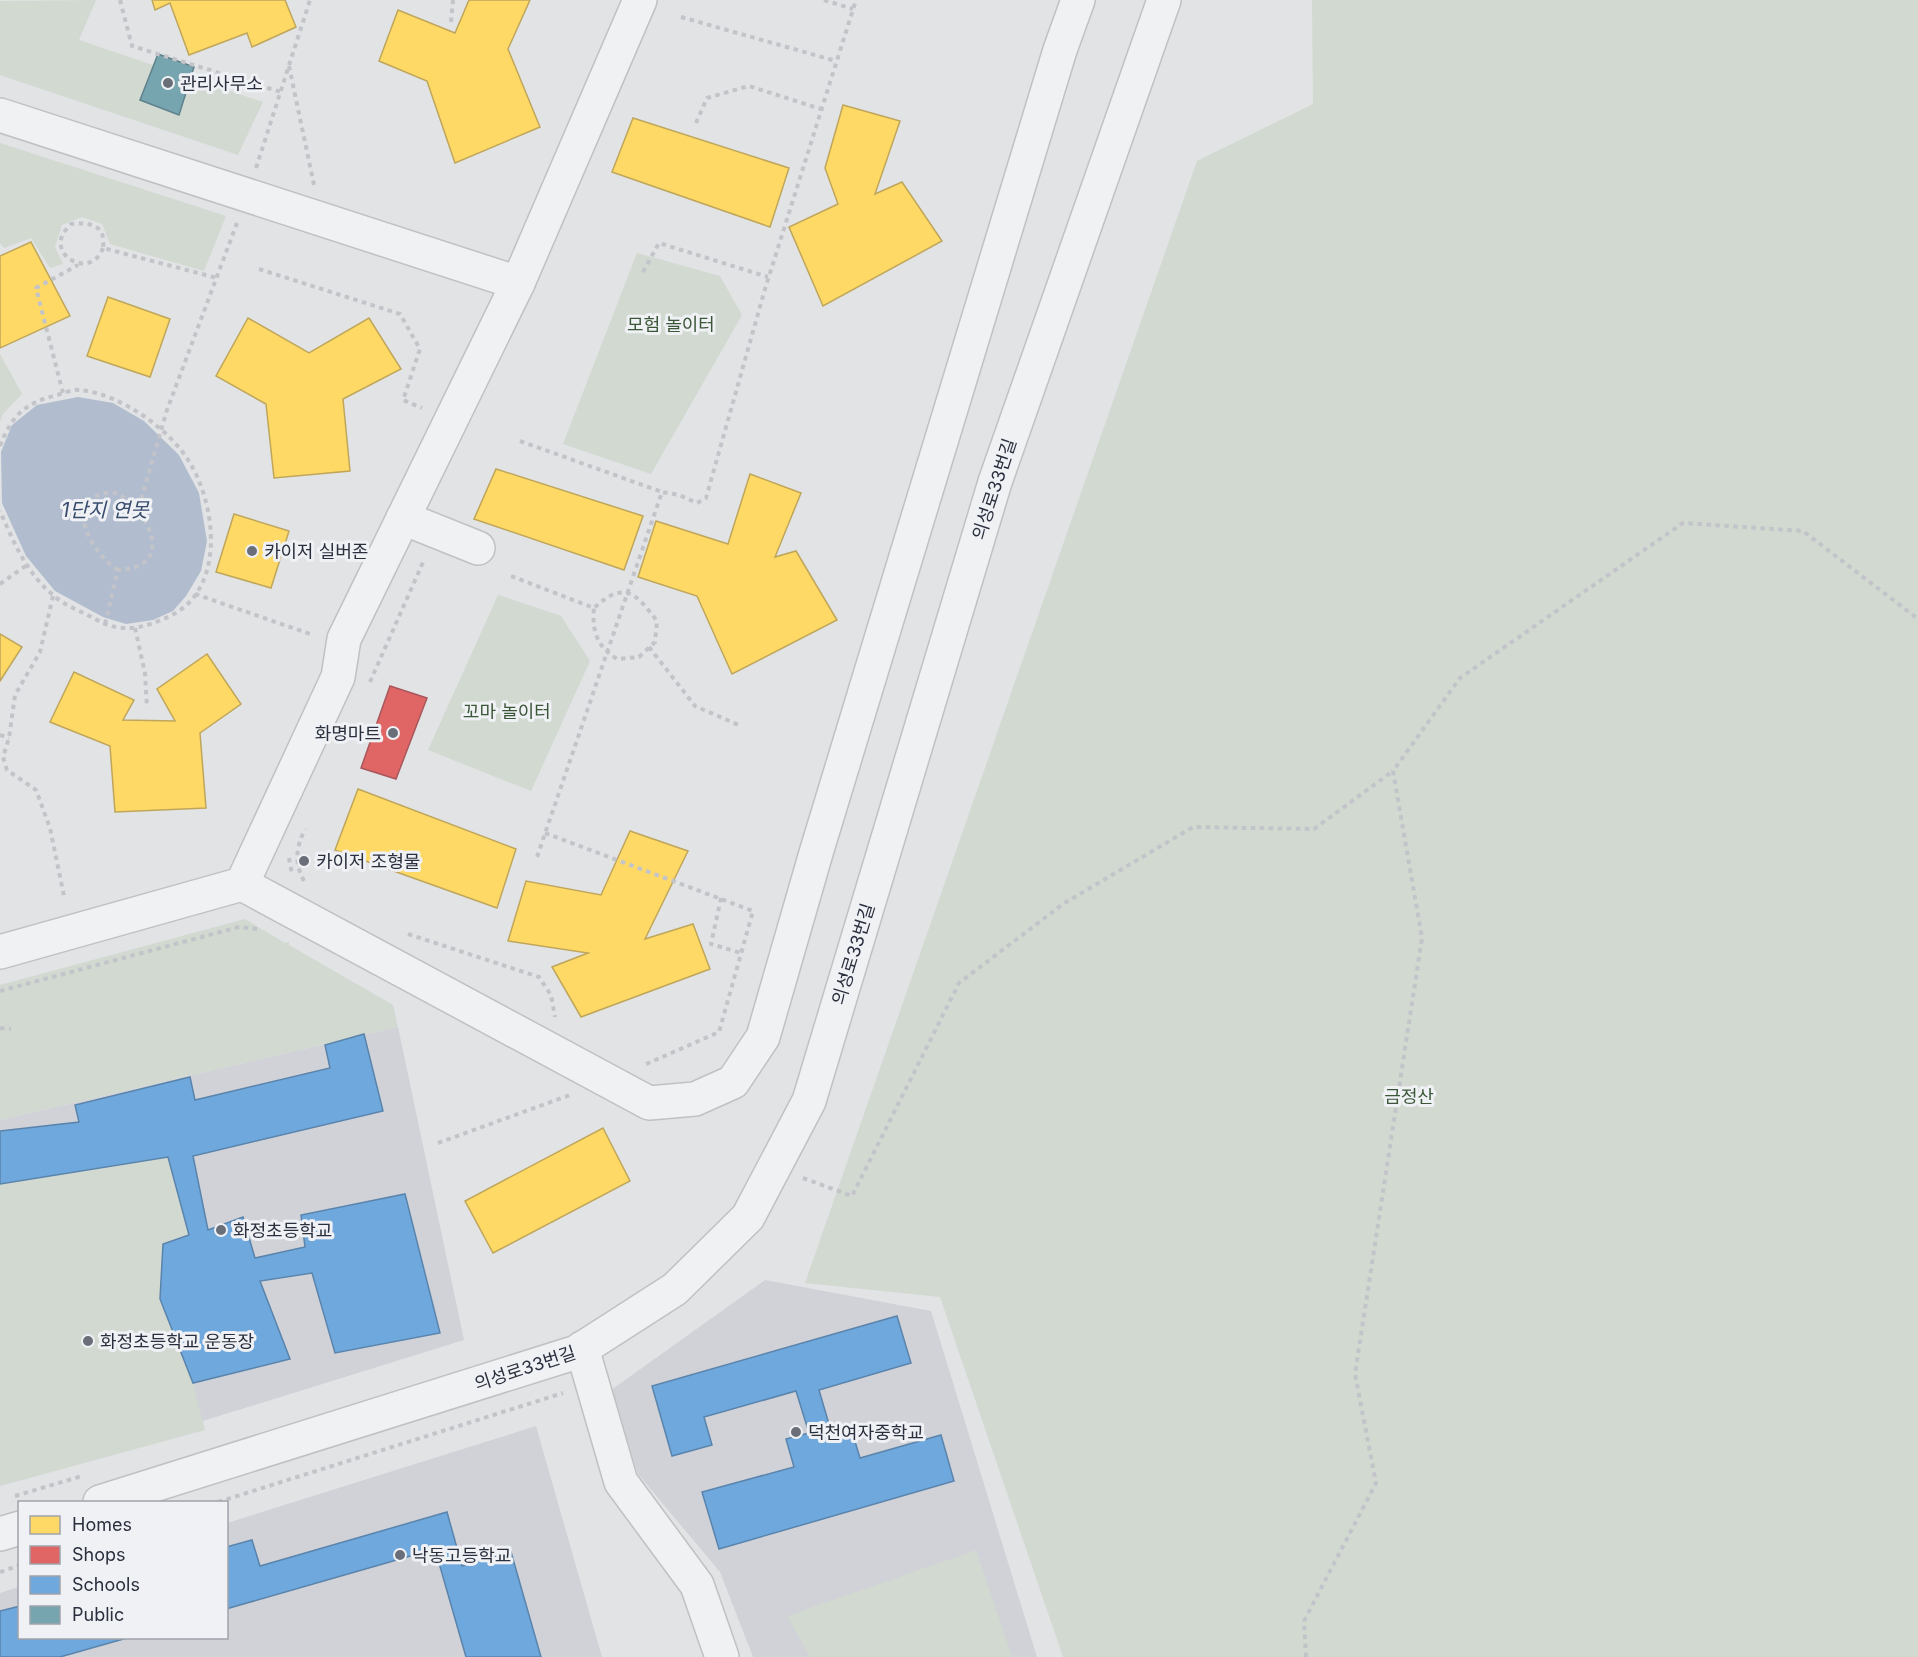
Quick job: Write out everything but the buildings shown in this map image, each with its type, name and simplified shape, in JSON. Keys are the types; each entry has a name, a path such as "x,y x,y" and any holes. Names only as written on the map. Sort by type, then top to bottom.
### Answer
{"street":[{"path":"242,884 338,677 344,639 518,283 640,0"},
{"path":"0,952 242,884 606,1082 649,1103 695,1099 733,1082 763,1037 819,842 1060,50 1078,0"},
{"name":"의성로33번길","path":"106,1501 582,1348 675,1289 748,1217 809,1101 995,482 1164,0"},
{"path":"0,115 518,283"},
{"path":"403,518 478,548"},
{"path":"582,1348 621,1482 698,1585 722,1657"},
{"path":"0,1534 18,1529"}],"path":[{"path":"120,0 132,46 281,92"},
{"path":"138,510 161,431 248,195 310,0"},
{"path":"451,22 453,0"},
{"path":"824,0 853,9"},
{"path":"520,441 697,503 706,498 768,277 856,0"},
{"path":"681,16 836,60"},
{"path":"289,65 316,192"},
{"path":"696,123 707,98 749,86 821,109"},
{"path":"63,393 36,288 79,264 92,262 100,257 104,237 98,226 88,223 71,224 62,236 62,247 67,257 79,264"},
{"path":"643,272 659,243 768,277"},
{"path":"103,248 217,278"},
{"path":"259,268 400,314 420,349 403,400 428,411"},
{"path":"0,446 9,423 33,400 78,390 121,401 161,431 190,462 205,498 212,546 206,577 184,610 150,626 124,630 53,596 20,556 0,511"},
{"path":"108,492 119,494 138,510 152,532 154,544 151,555 135,568 118,570 96,550 86,531 84,512 87,504 99,495 108,492"},
{"path":"537,857 662,492"},
{"path":"774,1168 852,1196 959,982 1063,904 1193,827 1314,829 1393,771 1460,678 1683,524 1803,531 1918,619"},
{"path":"366,693 426,557"},
{"path":"0,584 27,565"},
{"path":"105,622 118,570"},
{"path":"512,576 594,608"},
{"path":"621,591 639,597 657,621 656,642 639,657 617,659 598,643 593,624 594,608 605,597 621,591"},
{"path":"195,594 319,637"},
{"path":"53,596 40,652 15,695 9,738 3,757 7,770 36,790 50,828 64,896"},
{"path":"135,628 145,673 147,708"},
{"path":"649,647 695,706 741,726"},
{"path":"0,735 9,738"},
{"path":"1306,1657 1304,1622 1376,1483 1355,1374 1422,938 1393,771"},
{"path":"298,833 306,826 296,848 298,871 308,890"},
{"path":"438,1143 606,1082 719,1032 753,911 545,833"},
{"path":"290,850 289,869 293,878"},
{"path":"721,898 711,944 741,953"},
{"path":"0,991 239,927 262,929"},
{"path":"408,934 539,977 551,994 555,1017 544,1048"},
{"path":"0,1028 11,1029"},
{"path":"224,1501 568,1391"},
{"path":"0,1572 18,1566"}],"shaded area":[{"name":"화정초등학교","path":"398,1027 464,1340 0,1484 0,1120"},
{"name":"덕천여자중학교","path":"765,1280 931,1311 1037,1657 753,1657 720,1572 638,1474 611,1390"},
{"name":"낙동고등학교","path":"536,1426 602,1657 0,1657 0,1593 18,1587 18,1639 228,1639 228,1523"}],"green space":[{"path":"96,0 79,40 263,102 238,155 0,75 0,1"},
{"name":"금정산","path":"1312,0 1918,0 1918,1657 1063,1657 940,1297 805,1283 1197,161 1313,104"},
{"path":"0,143 226,216 204,271 110,244 102,224 82,217 62,225 55,247 63,264 50,268 31,238 4,248 0,243"},
{"name":"모험 놀이터","path":"637,253 720,276 742,315 651,474 563,444"},
{"path":"0,354 22,394 3,414 0,422"},
{"name":"꼬마 놀이터","path":"498,595 561,616 590,661 531,791 428,750"},
{"path":"245,919 285,943 289,942 289,945 393,1005 398,1027 0,1120 0,985"},
{"name":"화정초등학교 운동장","path":"168,1157 189,1235 163,1244 160,1299 193,1383 205,1430 0,1486 0,1184"},
{"path":"976,1550 1012,1657 810,1657 787,1616"}],"water":[{"name":"1단지 연못","path":"78,397 113,403 144,421 179,455 199,493 207,541 201,571 186,596 173,611 153,620 126,624 103,617 55,591 26,556 2,503 1,452 12,425 37,405"}],"place":[{"name":"관리사무소","path":"168,83"},
{"name":"카이저 실버존","path":"252,551"},
{"name":"화명마트","path":"393,733"},
{"name":"카이저 조형물","path":"304,861"},
{"name":"화정초등학교","path":"221,1230"},
{"name":"화정초등학교 운동장","path":"88,1341"},
{"name":"덕천여자중학교","path":"796,1432"},
{"name":"낙동고등학교","path":"400,1555"}]}
